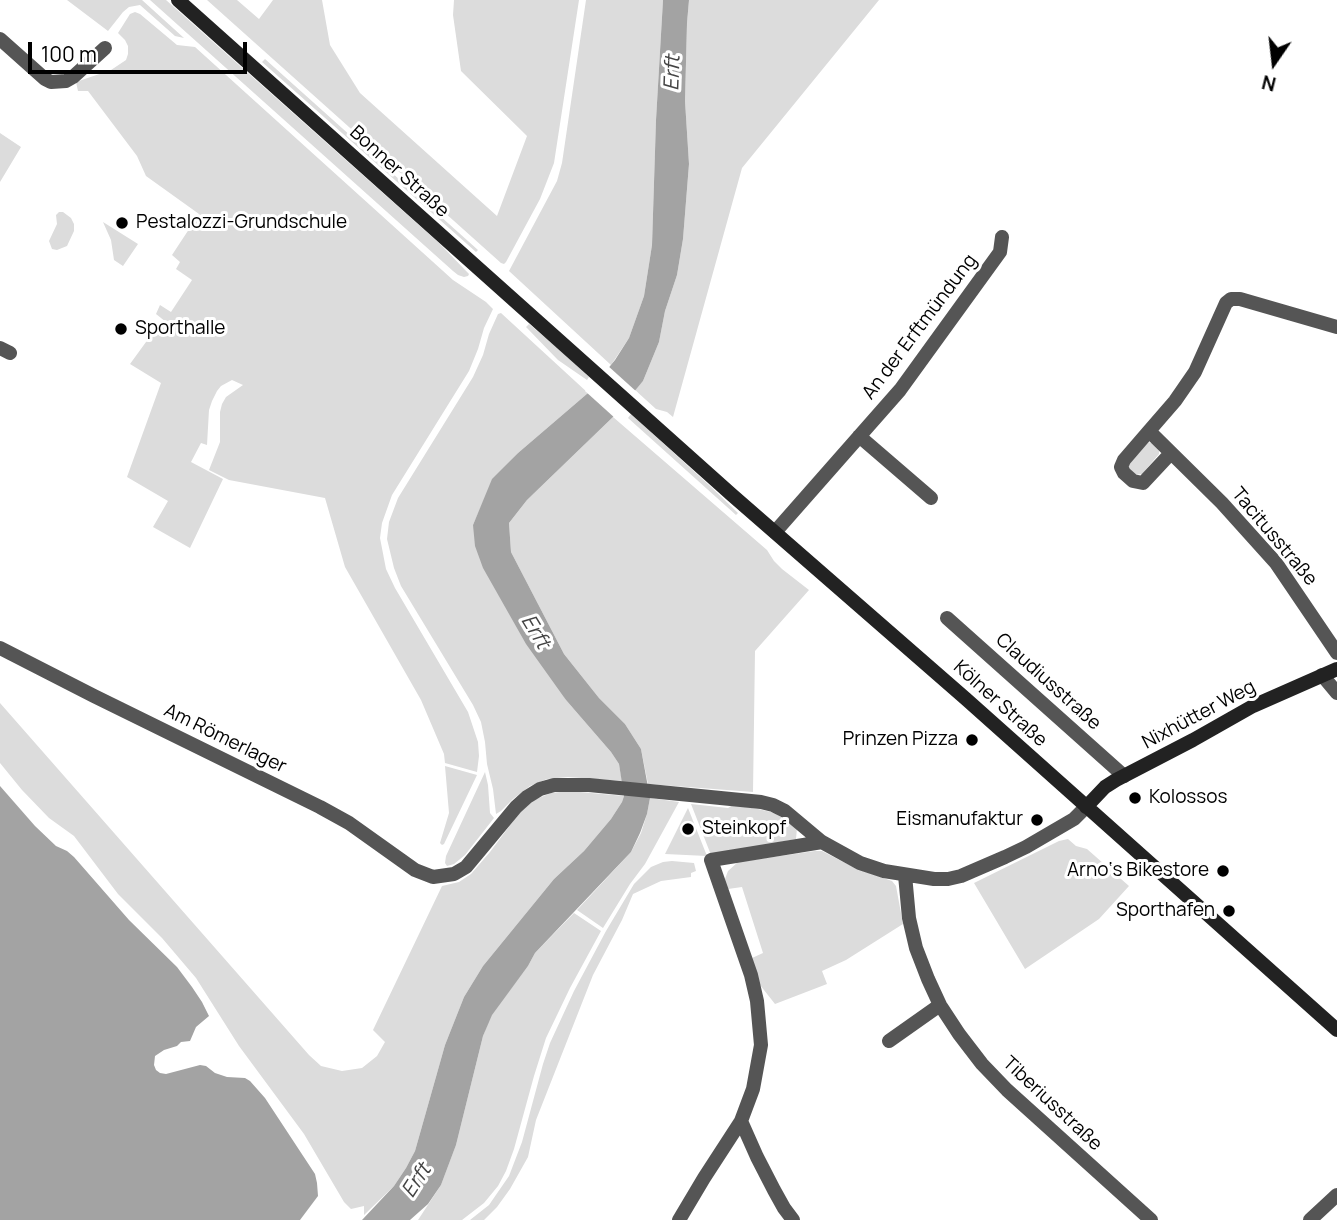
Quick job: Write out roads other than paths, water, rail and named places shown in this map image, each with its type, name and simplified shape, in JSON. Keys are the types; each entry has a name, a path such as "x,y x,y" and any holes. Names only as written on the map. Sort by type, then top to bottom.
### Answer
{"main road":[{"name":"Bonner Straße","path":"178,0 635,409"},
{"name":"Kölner Straße","path":"635,409 1337,1030"},
{"name":"Nixhütter Weg","path":"1086,807 1105,787 1124,776 1253,706 1337,669"}],"street":[{"path":"0,40 51,82 66,81 73,77 105,48"},
{"name":"An der Erftmündung","path":"775,532 900,390 1000,252 1002,237"},
{"path":"1171,453 1143,483 1133,481 1121,467 1195,372 1226,303 1231,299 1240,299 1337,327"},
{"name":"Tacitusstraße","path":"1149,432 1222,503 1276,563 1337,653"},
{"path":"859,436 931,498"},
{"name":"Claudiusstraße","path":"947,618 1124,776"},
{"name":"Am Römerlager","path":"0,648 320,807 349,823 415,870 428,876 446,876 466,867 516,807 540,789 554,785 589,785 761,802 785,811 822,842"},
{"path":"1322,675 1337,693"},
{"path":"680,1220 741,1121 753,1089 761,1045 760,1023 751,975 711,860 822,842 860,863 884,871 948,879 961,876 1026,847 1074,819 1086,807"},
{"name":"Tiberiusstraße","path":"905,875 909,918 916,948 940,1004 959,1034 1007,1090 1151,1220"},
{"path":"889,1041 940,1004"},
{"path":"741,1121 774,1190 793,1220"},
{"path":"1310,1220 1337,1195"}],"water":[{"name":"Erft","path":"663,0 689,0 685,101 689,164 677,275 665,311 659,342 643,381 613,417 527,500 509,523 511,552 564,654 599,698 625,724 641,749 650,798 647,814 631,852 535,953 492,1015 483,1036 456,1145 441,1185 428,1204 410,1220 362,1220 394,1186 415,1151 445,1045 464,997 483,966 554,879 584,851 611,819 624,796 619,764 566,700 526,644 483,568 475,546 473,525 492,479 588,393 629,338 644,296 652,245"},
{"path":"0,786 35,826 56,846 74,857 129,920 177,967 192,987 209,1016 196,1027 190,1041 181,1042 155,1056 156,1070 166,1074 200,1065 227,1077 250,1081 265,1098 315,1174 318,1196 300,1220 0,1220"}],"place":[{"name":"Pestalozzi-Grundschule","path":"122,223"},
{"name":"Sporthalle","path":"121,329"},
{"name":"Prinzen Pizza","path":"972,740"},
{"name":"Kolossos","path":"1135,798"},
{"name":"Eismanufaktur","path":"1037,820"},
{"name":"Steinkopf","path":"688,829"},
{"name":"Arno‘s Bikestore","path":"1223,871"},
{"name":"Sporthafen","path":"1229,911"}]}
